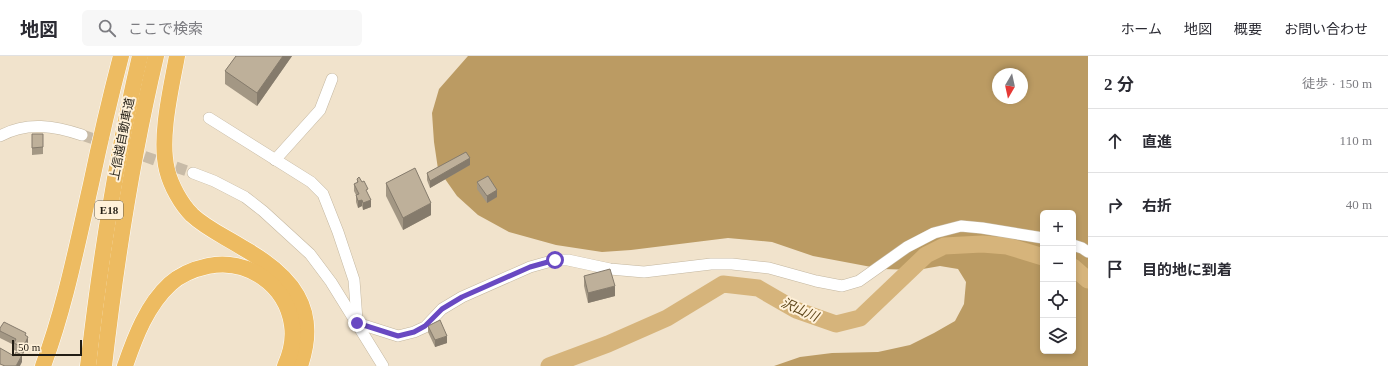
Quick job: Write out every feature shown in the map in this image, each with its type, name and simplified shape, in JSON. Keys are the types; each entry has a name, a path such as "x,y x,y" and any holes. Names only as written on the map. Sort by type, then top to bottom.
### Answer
{"highway":[{"path":"42,366 58,320 69,280 102,132 121,56"},
{"name":"上信越自動車道","path":"88,366 113,184 140,56"},
{"name":"上信越自動車道","path":"104,366 110,314 128,193 156,56"},
{"path":"177,56 165,131 165,158 167,170 181,200 191,214 206,227 262,259 276,269 296,293 302,307 306,323 305,347 300,366"},
{"path":"126,366 140,328 149,310 159,295 170,284 183,274 198,268 214,265 230,265 246,268 260,274 271,283 281,295 288,310 292,325 293,339 290,354 285,366"}],"street":[{"path":"275,160 320,110 332,79"},
{"path":"209,118 311,182 323,194 338,232 354,280 357,323"},
{"path":"0,136 18,129 47,126 82,135"},
{"path":"193,173 231,189 245,197 263,211 310,254 331,282 384,366"},
{"path":"357,323 398,336 414,332 425,326 442,309 462,297 530,267 555,260 568,260 610,269 644,272 711,264 732,264 769,268 816,281 842,286 859,281 907,247 934,233 961,226 1040,238"},
{"path":"1076,246 1088,252"}],"shaded area":[{"path":"468,56 1088,56 1088,366 774,366 800,357 832,353 878,352 910,345 955,321 964,304 966,282 958,269 940,266 917,270 882,269 813,256 772,242 728,238 631,250 602,252 556,245 509,232 478,215 457,196 438,169 432,113 439,89"}],"building":[{"path":"236,56 283,56 257,93 225,71"},
{"path":"32,134 43,134 43,147 32,148"},
{"path":"466,152 470,158 430,181 427,173"},
{"path":"415,168 431,203 403,218 386,183"},
{"path":"488,176 497,190 487,196 477,182"},
{"path":"359,177 362,182 364,181 368,189 366,190 371,200 363,203 362,200 358,201 356,195 359,194 354,184 358,182 357,179"},
{"path":"610,269 615,286 588,293 584,276"},
{"path":"440,320 447,336 435,340 428,326"},
{"path":"4,322 26,333 25,335 28,337 23,348 14,343 16,339 0,331 0,328"},
{"path":"0,348 14,356 16,352 22,355 16,366 5,366 0,364"}],"waterway":[{"name":"沢山川","path":"549,366 608,344 667,318 723,284 758,288 796,310 836,324 860,318 926,255 944,246 982,244 1007,246 1040,256"},
{"name":"沢山川","path":"1076,270 1088,280"}],"tunnel":[{"path":"82,135 193,173"}],"route":[{"path":"357,323 398,336 414,332 425,326 442,309 462,297 530,267 555,260"}]}
